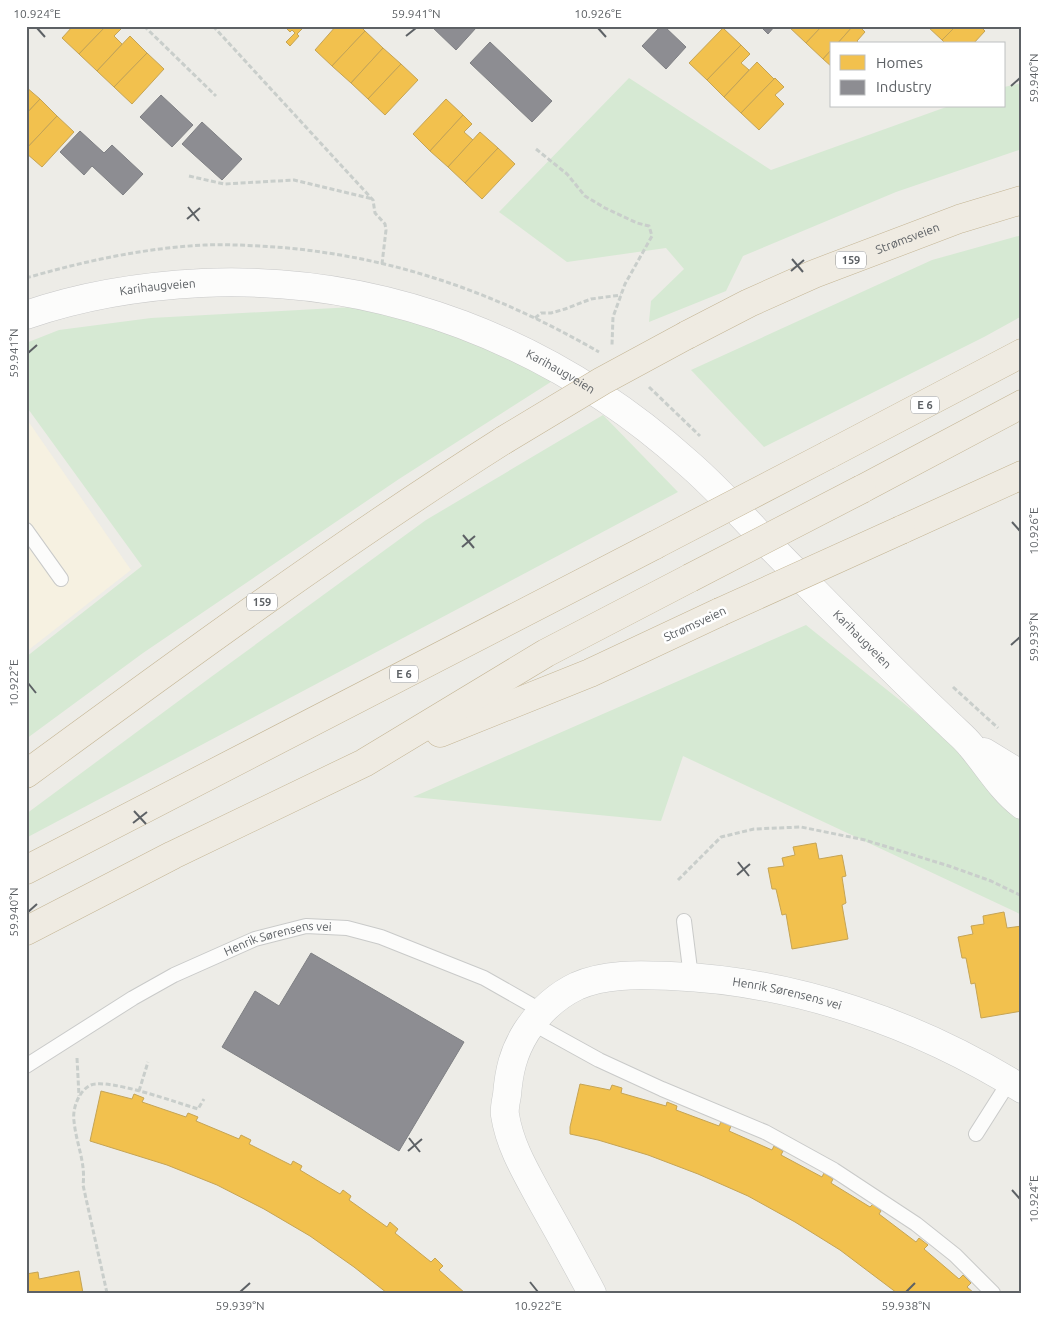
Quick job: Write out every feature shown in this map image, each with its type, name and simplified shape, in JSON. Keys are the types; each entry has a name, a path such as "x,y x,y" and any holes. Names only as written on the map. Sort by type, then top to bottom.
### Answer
{"highway":[{"name":"Strømsveien","path":"26,774 290,582 368,528 504,440 602,381 749,303 814,274 959,219 1022,200"},
{"name":"E 6","path":"26,870 1022,354"},
{"path":"26,931 173,856 364,763 546,654 1022,404"},
{"name":"Strømsveien","path":"364,763 590,673 1022,475"}],"main road":[{"name":"Karihaugveien","path":"26,315 98,294 146,287 235,282 269,283 324,288 370,297 418,309 488,334 559,370 612,404 689,463 900,678 970,744 1011,796 1022,805"},
{"name":"Karihaugveien","path":"970,744 1022,775"},
{"name":"Henrik Sørensens vei","path":"592,1293 521,1163 509,1135 505,1113 510,1068 522,1038 537,1017 567,991 586,982 644,975 691,977 763,986 818,999 912,1032 975,1061 1016,1085"}],"lane":[{"path":"26,530 61,579"},
{"path":"684,921 691,977"},
{"name":"Henrik Sørensens vei","path":"26,1066 133,998 174,975 255,939 306,926 347,928 381,937 484,978 537,1017"},
{"path":"537,1017 599,1060 662,1089 765,1132 834,1170 931,1236 955,1255 993,1293"},
{"path":"976,1134 1016,1085"}],"path":[{"path":"144,26 216,96"},
{"path":"213,26 373,200 374,213 385,224 386,230 382,264"},
{"path":"536,149 567,174 585,196 605,208 637,223 649,226 652,236 625,284 613,317 612,351"},
{"path":"189,176 224,184 294,180 373,200"},
{"path":"535,318 541,313 551,313 591,300 621,295"},
{"path":"678,880 721,837 754,829 801,827 865,840 930,860 991,881 1022,896"},
{"path":"76,1034 79,1098"},
{"path":"139,1091 148,1062"},
{"path":"107,1293 84,1185 85,1175 74,1124 76,1104 91,1085 107,1084 139,1091 198,1109 204,1099"}],"shaded area":[{"path":"26,418 131,570 26,652"}],"green space":[{"path":"629,78 771,170 943,108 1006,108 1006,87 1022,83 1022,149 896,192 743,256 726,291 649,322 651,301 684,269 666,248 567,262 499,212"},
{"path":"1022,235 1022,316 984,337 764,447 691,370 932,260"},
{"path":"371,306 452,320 557,378 399,479 143,653 26,739 26,657 142,566 26,406 26,343 59,330 151,318"},
{"path":"603,415 678,492 26,838 26,814 211,677 426,520"},
{"path":"806,625 1022,798 1022,915 683,756 661,821 413,797"}],"building: Homes":[{"path":"73,26 106,26 79,54 62,38"},
{"path":"106,26 120,26 122,28 114,36 122,44 97,71 79,54"},
{"path":"284,26 301,26 303,28 290,46 286,42 295,33 292,30 290,32"},
{"path":"336,26 360,26 365,31 332,66 315,50"},
{"path":"788,26 822,26 806,43"},
{"path":"822,26 853,26 839,42 830,42 830,51 823,59 806,43"},
{"path":"853,26 859,26 865,32 858,42 839,42"},
{"path":"927,26 956,26 942,40"},
{"path":"956,26 980,26 985,31 975,42 944,42 942,40"},
{"path":"723,28 741,45 707,80 689,63"},
{"path":"365,31 383,48 351,83 332,66"},
{"path":"130,36 147,53 114,87 97,71"},
{"path":"741,45 750,54 741,63 749,70 724,97 707,80"},
{"path":"383,48 401,64 368,99 351,83"},
{"path":"830,51 830,65 823,59"},
{"path":"147,53 164,69 132,104 114,87"},
{"path":"757,62 774,79 741,113 724,97"},
{"path":"401,64 418,80 385,115 368,99"},
{"path":"775,78 784,87 775,95 784,104 759,130 741,113"},
{"path":"26,87 40,99 26,114"},
{"path":"40,99 57,116 26,149 26,114"},
{"path":"446,99 463,115 430,151 413,134"},
{"path":"463,115 472,124 464,132 473,140 448,167 430,151"},
{"path":"57,116 74,132 42,167 26,153 26,149"},
{"path":"480,132 498,148 465,183 448,167"},
{"path":"498,148 515,164 482,199 465,183"},
{"path":"816,843 819,859 842,855 846,876 842,877 846,903 842,905 848,939 792,949 786,914 782,915 776,889 772,889 768,868 784,866 782,858 795,855 793,847"},
{"path":"1004,912 1007,928 1022,926 1022,1011 981,1018 975,983 971,984 966,958 962,958 958,937 973,934 971,926 984,924 983,916"},
{"path":"580,1084 610,1090 612,1085 622,1088 621,1093 666,1106 667,1102 677,1106 676,1110 719,1126 721,1122 731,1126 729,1131 772,1150 774,1146 783,1151 781,1155 822,1177 824,1173 833,1179 831,1183 870,1207 873,1204 881,1211 879,1214 916,1242 919,1238 928,1245 924,1249 959,1279 963,1275 971,1283 967,1287 974,1293 897,1293 840,1250 748,1196 648,1155 570,1134"},
{"path":"101,1091 132,1099 134,1094 144,1098 142,1102 186,1117 188,1113 198,1117 196,1121 239,1139 241,1135 251,1140 249,1144 291,1165 293,1161 302,1166 300,1170 340,1194 343,1190 351,1196 349,1200 387,1227 390,1222 398,1229 395,1233 431,1262 435,1258 443,1266 439,1270 465,1293 387,1293 310,1236 264,1209 217,1185 167,1165 90,1141"},
{"path":"79,1271 83,1293 26,1293 26,1274 38,1272 39,1279"}],"building: Industry":[{"path":"431,26 474,26 476,28 456,50"},
{"path":"661,26 664,26 686,47 666,69 642,46"},
{"path":"760,26 775,26 768,34"},
{"path":"490,42 552,101 532,122 470,63"},
{"path":"161,95 193,125 172,147 140,117"},
{"path":"202,122 242,159 222,180 182,144"},
{"path":"80,131 104,153 112,145 143,174 123,195 92,166 84,175 60,152"},
{"path":"311,953 464,1042 399,1151 222,1047 255,991 279,1006"}]}
